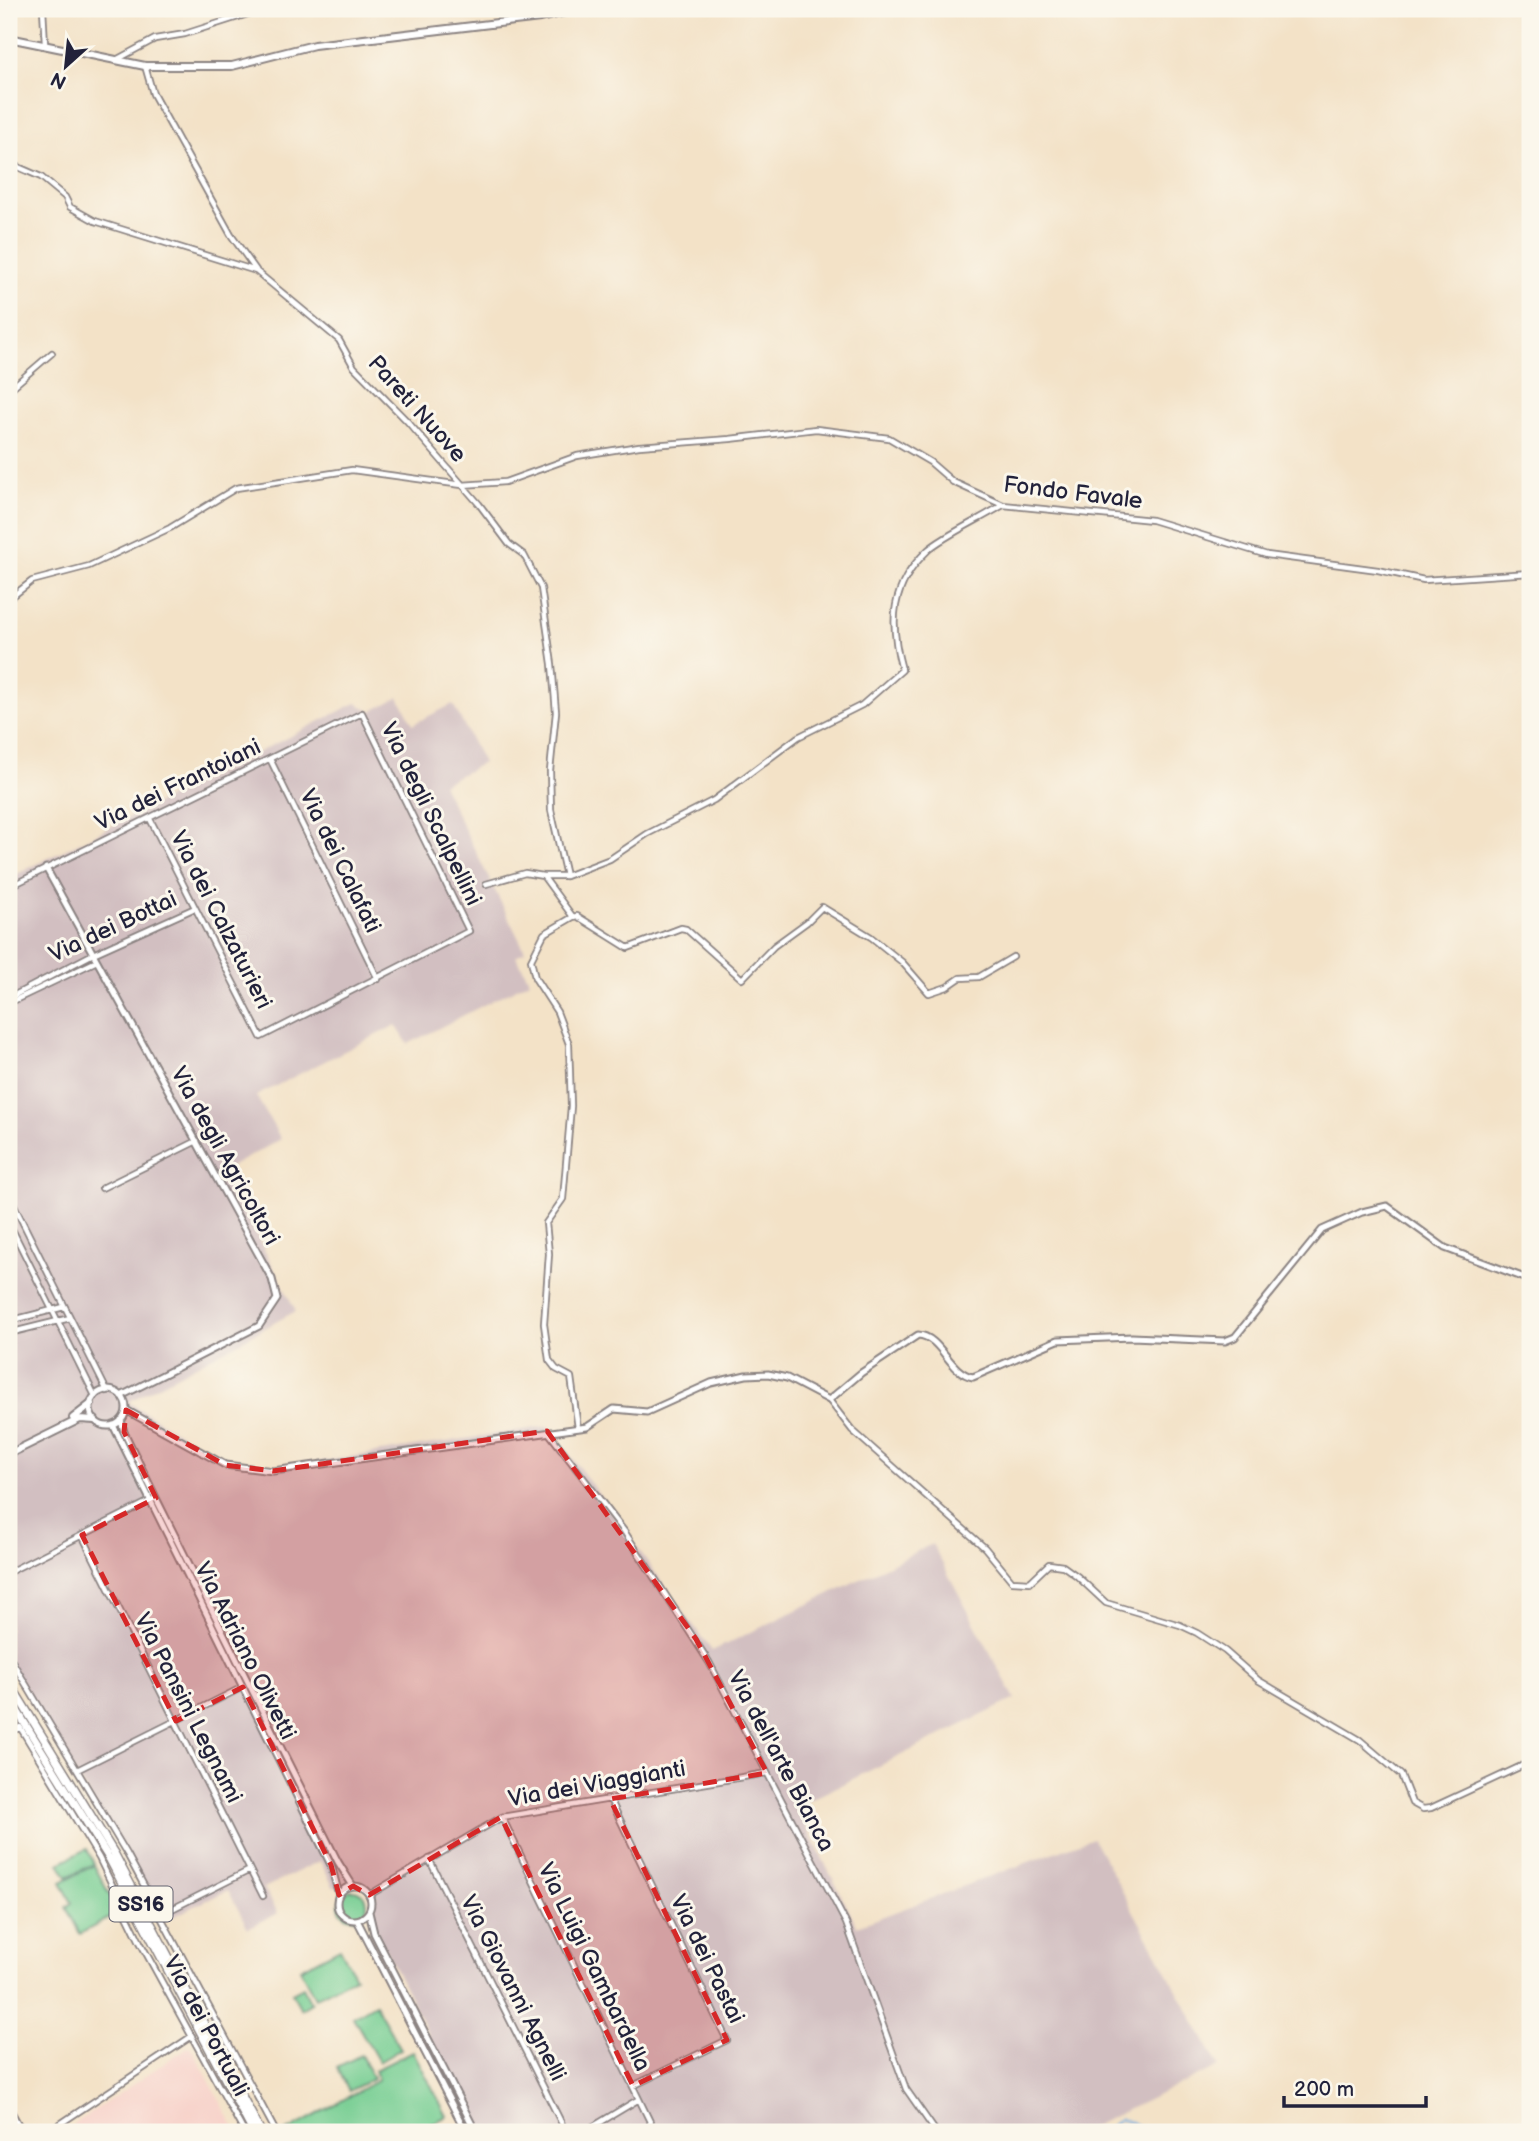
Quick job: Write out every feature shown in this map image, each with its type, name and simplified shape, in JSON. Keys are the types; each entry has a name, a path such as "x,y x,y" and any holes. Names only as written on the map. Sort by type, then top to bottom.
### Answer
{"highway":[{"path":"1520,9 1530,18"},
{"name":"SS16","path":"9,1682 114,1853 261,2132"},
{"name":"SS16","path":"9,1698 110,1860 253,2132"}],"main road":[{"path":"9,38 145,66 247,64 314,45 540,18 579,9"},
{"path":"9,1452 79,1417 91,1404"},
{"path":"79,1417 95,1420"}],"street":[{"path":"43,9 45,44"},
{"path":"116,60 155,39 185,34 263,9"},
{"path":"145,66 152,94 231,235 256,271"},
{"name":"Pareti Nuove","path":"9,163 41,177 65,197 70,207 95,221 256,271 339,340 354,367 462,485"},
{"path":"9,390 52,353"},
{"name":"Fondo Favale","path":"462,485 505,482 577,456 639,446 829,429 889,438 901,443 953,482 1003,505 1152,520 1267,555 1378,570 1424,580 1530,573"},
{"name":"Pareti Nuove","path":"9,599 32,581 89,566 170,528 236,488 352,470 462,485"},
{"path":"462,485 509,544 524,555 541,588 556,712 550,771 551,810 566,876"},
{"path":"486,884 525,873 566,876 610,859 665,823 714,800 797,737 862,705 902,670 895,647 893,617 896,594 910,574 928,550 1003,505"},
{"name":"Via dei Frantoiani","path":"9,887 362,713"},
{"name":"Via degli Scalpellini","path":"362,713 469,931 378,979"},
{"name":"Via dei Calafati","path":"270,759 378,979"},
{"name":"Via dei Calzaturieri","path":"150,819 261,1037 378,979"},
{"name":"Via degli Agricoltori","path":"46,868 272,1279 277,1299 259,1326 121,1396"},
{"path":"543,876 573,917"},
{"path":"578,1427 573,1381 569,1375 554,1368 549,1360 544,1324 549,1254 546,1223 563,1199 571,1106 569,1044 556,1013 535,978 531,960 544,934 578,916 628,948 681,928 686,929 742,979 774,946 807,922 822,906 871,937 902,962 929,993 947,987 960,978 979,977 1013,957"},
{"name":"Via dei Bottai","path":"9,1000 93,954 195,908"},
{"name":"Via dei Bottai","path":"9,1000 97,961"},
{"path":"102,1188 197,1141"},
{"path":"9,1195 107,1391"},
{"path":"829,1400 860,1373 918,1335 927,1337 958,1372 973,1377 1058,1340 1109,1337 1230,1340 1322,1230 1362,1212 1381,1207 1390,1207 1445,1248 1530,1280"},
{"path":"9,1223 95,1396"},
{"path":"9,1321 64,1307"},
{"path":"9,1333 69,1318"},
{"path":"126,1410 121,1420 113,1425 103,1425 95,1420 91,1404 95,1396 107,1391 121,1396 126,1410 225,1465 273,1471 587,1427 614,1409 648,1412 711,1383 756,1374 787,1378 829,1400 852,1430 985,1548 1012,1581 1030,1582 1049,1564 1063,1566 1106,1602 1197,1633 1224,1651 1258,1680 1360,1740 1401,1775 1412,1804 1423,1809 1431,1808 1530,1762"},
{"name":"Via Adriano Olivetti","path":"121,1420 153,1500 331,1865 339,1895 337,1906 342,1915 357,1920 466,2132"},
{"name":"Via Adriano Olivetti","path":"113,1425 338,1862 354,1886 369,1895"},
{"name":"Via dell'arte Bianca","path":"547,1431 624,1531 696,1639 846,1923 906,2089 936,2132"},
{"path":"9,1572 153,1500"},
{"name":"Via Pansini Legnami","path":"82,1535 263,1896"},
{"path":"9,1656 79,1769 276,2132"},
{"path":"79,1769 243,1687"},
{"name":"Via dei Portuali","path":"9,1733 20,1727 80,1824 244,2132"},
{"name":"Via dei Viaggianti","path":"369,1895 502,1817 767,1773"},
{"name":"Via dei Pastai","path":"610,1799 727,2040 633,2087"},
{"name":"Via Luigi Gambardella","path":"502,1817 655,2132"},
{"name":"Via Giovanni Agnelli","path":"429,1859 566,2132"},
{"path":"160,1915 250,1870"},
{"path":"339,1895 354,1886"},
{"path":"369,1895 369,1912 374,1933 476,2132"},
{"path":"357,1920 369,1912"},
{"path":"48,2132 192,2036"},
{"path":"584,2132 639,2099"},
{"path":"9,2108 22,2132"}],"highlighted area":[{"path":"126,1410 225,1465 273,1471 547,1431 696,1639 767,1773 610,1799 727,2040 633,2086 501,1817 369,1895 353,1886 339,1895 331,1865 243,1687 176,1721 82,1535 156,1498 124,1432"}],"shaded area":[{"path":"399,697 413,724 453,704 483,763 442,784 525,951 516,956 530,981 408,1044 396,1025 256,1096 281,1139 223,1171 296,1311 128,1402 224,1461 279,1468 549,1426 712,1651 932,1544 1015,1699 796,1807 857,1926 1093,1838 1219,2066 1081,2132 478,2132 376,1931 373,1916 376,1895 352,1881 334,1888 320,1861 264,1888 278,1913 248,1928 228,1890 166,1920 9,1666 9,878 356,703 372,711"},
{"path":"188,2047 192,2049 237,2132 76,2132 73,2125"}],"green space":[{"path":"87,1849 94,1864 67,1877 59,1863"},
{"path":"94,1865 119,1913 80,1934 66,1907 72,1903 61,1882"},
{"path":"353,1890 363,1894 367,1904 363,1914 353,1918 343,1914 339,1904 343,1894"},
{"path":"340,1948 355,1977 315,1998 300,1969"},
{"path":"303,1987 311,2003 301,2009 292,1993"},
{"path":"375,2004 401,2049 379,2062 353,2017"},
{"path":"413,2051 447,2116 416,2132 286,2132 378,2080 375,2070"},
{"path":"361,2055 373,2079 349,2091 337,2067"}],"waterway":[{"path":"1104,2132 1119,2119 1131,2122 1148,2132"}],"railway":[{"path":"9,2128 11,2132"}]}
